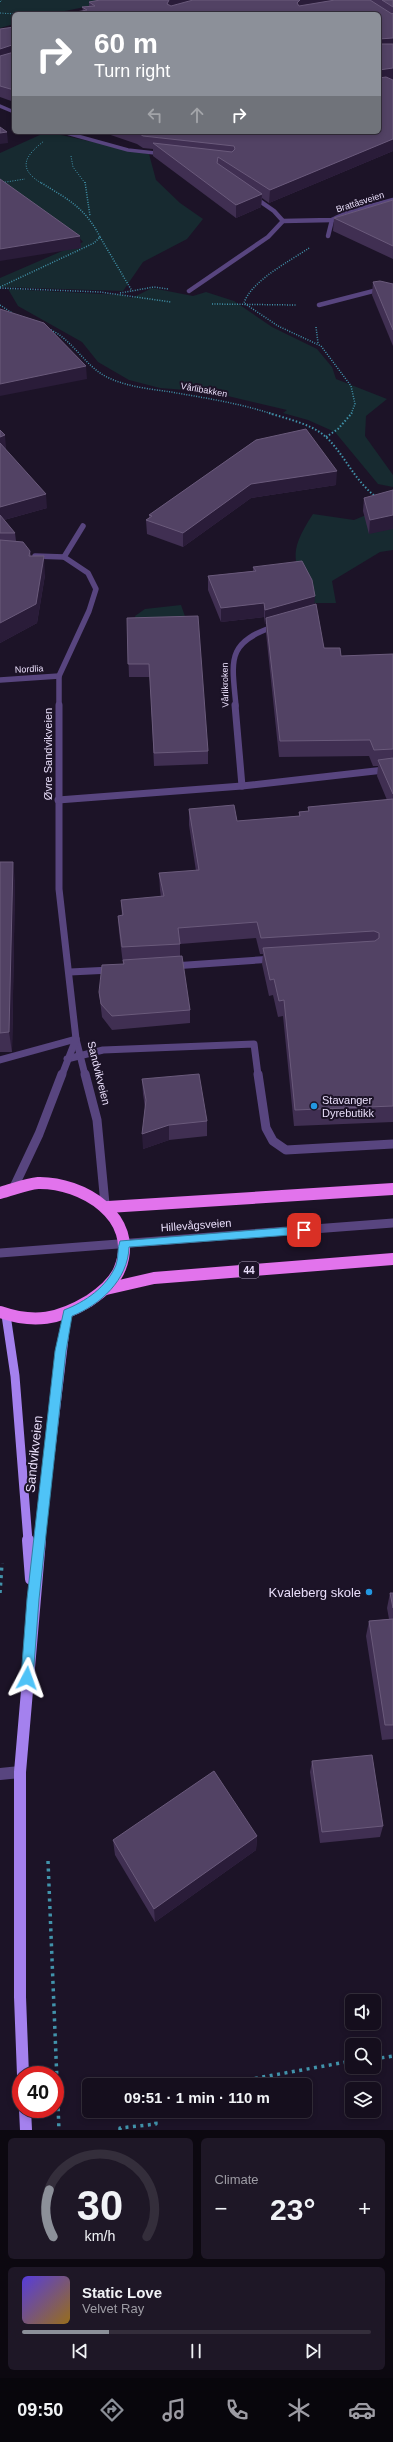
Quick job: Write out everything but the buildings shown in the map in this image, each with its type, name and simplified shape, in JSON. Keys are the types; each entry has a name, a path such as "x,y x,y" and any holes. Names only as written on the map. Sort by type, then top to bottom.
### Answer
{"main road":[{"name":"44","path":"0,1193 14,1187 33,1183 60,1184 90,1193 106,1205 122,1230 124,1243 124,1256 120,1267 106,1289 82,1307 67,1313 36,1319 3,1314"},
{"name":"Hillevågsveien","path":"106,1205 393,1189"},
{"name":"44","path":"106,1289 154,1278 393,1259"}],"street":[{"path":"0,106 12,111"},
{"path":"70,134 128,150 172,156"},
{"path":"188,291 268,237 284,221 274,211 249,194"},
{"name":"Brattåsveien","path":"284,221 332,220 346,213 393,200"},
{"path":"328,236 332,220"},
{"path":"319,305 328,304 393,286"},
{"path":"64,558 83,526"},
{"name":"Øvre Sandvikveien","path":"24,556 64,558 88,573 96,589 93,603 65,659 59,676 59,889 70,972 76,1038"},
{"name":"Vårlikroken","path":"242,786 232,662 238,646 255,632 283,624"},
{"name":"Nordlia","path":"0,680 59,676"},
{"path":"58,800 242,786 393,769"},
{"path":"162,967 279,959"},
{"path":"70,972 117,970"},
{"path":"0,1060 76,1038"},
{"name":"Sandvikveien","path":"76,1038 97,1120 106,1205"},
{"name":"Sandvikveien","path":"14,1187 39,1134 76,1038"},
{"path":"67,1059 103,1050 254,1044 266,1128 273,1141 286,1150 393,1144"},
{"name":"Hillevågsveien","path":"0,1253 393,1223"},
{"name":"Sandvikveien","path":"24,2066 20,1997 20,1772 33,1599 61,1351 67,1313"},
{"name":"Sandvikveien","path":"3,1314 15,1376 33,1599"},
{"path":"0,1774 20,1772"},
{"path":"25,2118 26,2130"}],"path":[{"path":"0,13 12,14"},
{"path":"32,147 60,134"},
{"path":"90,140 76,148 70,160 77,173 86,184 84,190 89,202 90,216 100,237 132,291"},
{"path":"21,174 30,182"},
{"path":"0,183 25,179"},
{"path":"41,187 66,198 90,216"},
{"path":"244,303 246,296 266,278 328,236"},
{"path":"0,287 94,243 100,237"},
{"path":"0,287 116,294 177,303"},
{"path":"116,294 154,288 188,291"},
{"path":"244,303 289,332 318,343 348,377 355,389 357,399 354,408 338,429 326,437"},
{"path":"207,304 244,303 319,305"},
{"path":"0,306 18,317"},
{"name":"Vårlibakken","path":"44,328 63,336 89,363 108,378 138,387 241,404 305,425 326,437 362,486 382,501"},
{"path":"377,497 382,496"},
{"path":"48,1857 59,2130"},
{"path":"381,2058 393,2056"},
{"path":"257,2078 345,2062"},
{"path":"120,2130 120,2128 156,2124 156,2118"}],"shaded area":[{"path":"0,0 120,0 60,12 12,12 12,25 0,28"},
{"path":"42,134 61,135 149,154 156,180 180,203 203,219 187,239 143,262 123,291 0,287 0,278 83,242 75,233 0,186 0,153"},
{"path":"152,288 193,296 206,292 234,301 272,327 317,349 332,367 336,379 387,399 366,416 365,436 393,475 393,487 378,484 335,432 308,420 283,413 287,410 211,392 160,388 129,380 98,362 82,342 18,306 8,289 122,295 132,298"},
{"path":"383,508 393,511 393,550 380,552 332,581 336,603 313,603 301,578 296,558 296,549 304,528 313,514 354,520"},
{"path":"181,605 188,625 137,625 135,616 145,609"}],"place":[{"name":"Stavanger Dyrebutikk","path":"314,1106"},
{"name":"Kvaleberg skole","path":"369,1592"}],"route":[{"path":"27,1678 33,1599 58,1374 67,1313 82,1307 95,1299 106,1289 114,1279 120,1267 124,1256 124,1243 304,1230"}]}
